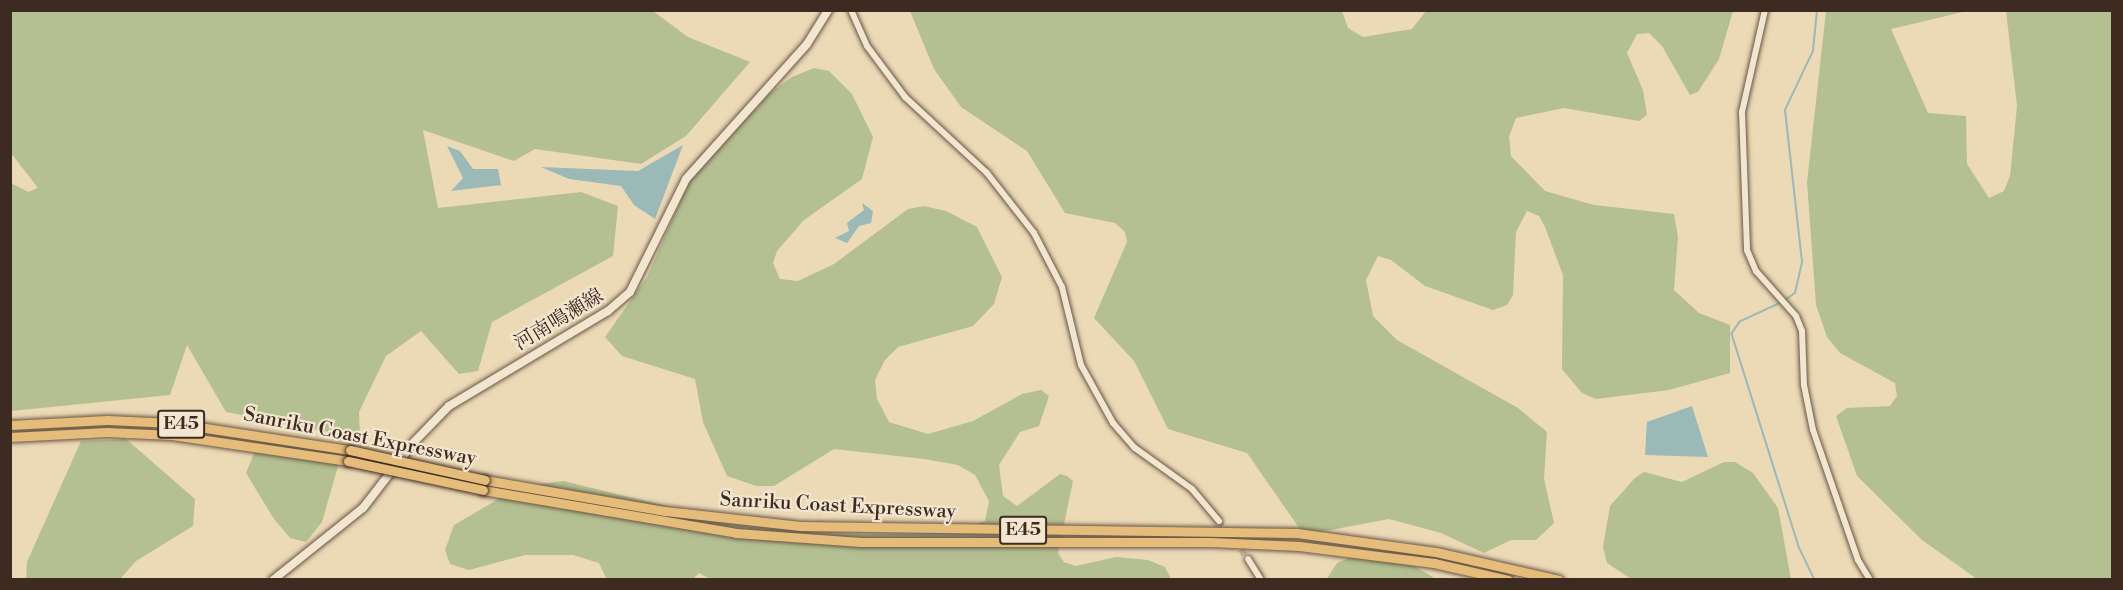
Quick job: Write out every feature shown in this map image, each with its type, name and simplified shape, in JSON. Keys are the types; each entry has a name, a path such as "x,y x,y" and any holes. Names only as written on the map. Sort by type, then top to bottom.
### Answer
{"highway":[{"name":"Sanriku Coast Expressway","path":"10,425 107,420 173,423 350,450 485,480 665,511 800,526 1297,533 1436,552 1560,579"},
{"name":"Sanriku Coast Expressway","path":"10,437 107,432 172,435 348,461 483,490 736,533 872,542 1211,542 1299,546 1413,560 1508,579"}],"main road":[{"name":"河南鳴瀬線","path":"273,579 363,508 414,442 449,406 620,302 641,276 686,179 807,44 828,10"}],"street":[{"path":"851,10 867,46 905,97 987,173 1034,232 1062,287 1081,365 1113,423 1135,448 1192,489 1219,521"},
{"path":"1766,10 1742,112 1747,250 1756,271 1796,316 1802,331 1811,423 1858,560 1870,579"},
{"path":"1248,559 1261,579"}],"green space":[{"path":"11,10 653,11 688,37 750,62 686,136 641,164 535,149 514,161 423,130 438,208 581,192 618,206 613,256 492,322 478,371 459,374 421,331 386,356 359,412 360,438 226,412 187,345 170,395 11,411 11,183 28,192 38,188 11,153"},
{"path":"910,11 1342,11 1348,28 1363,37 1412,29 1426,11 1733,11 1719,59 1698,92 1690,95 1662,46 1649,33 1637,34 1627,53 1643,90 1647,115 1639,121 1564,108 1516,118 1509,137 1511,156 1545,191 1594,205 1674,214 1678,237 1674,290 1699,313 1730,325 1730,373 1669,390 1596,399 1582,393 1562,369 1563,275 1539,216 1527,211 1516,232 1513,295 1507,305 1493,310 1425,286 1391,260 1378,256 1366,280 1373,316 1397,340 1518,408 1547,432 1544,479 1554,523 1536,540 1511,540 1484,553 1441,533 1389,519 1304,535 1247,453 1168,429 1134,361 1094,318 1127,242 1125,232 1115,223 1065,213 1027,151 961,107 934,69"},
{"path":"1826,11 1967,11 1891,29 1928,113 1966,116 1967,164 1989,198 2004,191 2010,176 2017,106 2006,11 2112,11 2112,579 1977,579 1922,540 1857,476 1836,416 1847,408 1890,406 1897,396 1895,383 1840,353 1827,337 1816,305 1807,182"},
{"path":"814,68 829,71 852,94 873,137 862,179 804,220 777,251 773,263 780,279 798,281 834,264 908,209 924,206 946,211 977,227 1002,277 994,304 973,326 898,347 885,360 875,380 877,399 889,422 928,434 973,421 1022,394 1041,390 1049,396 1039,426 1020,432 999,465 1003,496 1017,506 1060,474 1067,476 1073,481 1058,553 1064,562 1076,566 1116,557 1148,560 1165,567 1171,579 712,580 699,573 693,579 607,580 599,563 573,555 525,555 469,570 450,564 445,550 454,525 519,487 563,481 692,512 821,535 944,533 985,521 989,501 975,475 958,465 924,459 834,449 774,486 756,486 727,476 703,422 695,379 622,356 605,337 647,277 689,182 770,93 792,77"},
{"path":"126,439 195,499 193,526 136,561 120,579 26,580 27,562 81,441"},
{"path":"275,440 322,448 340,459 322,522 306,542 290,538 274,519 246,473 257,446"},
{"path":"1724,462 1735,462 1753,473 1778,508 1791,579 1631,579 1607,563 1603,547 1610,506 1635,478 1644,472 1682,482"},
{"path":"1359,554 1409,563 1436,579 1326,580 1337,563"}],"water":[{"path":"683,145 655,219 634,205 621,186 569,179 541,167 638,171"},
{"path":"447,146 460,151 473,169 498,169 501,185 451,191 463,178"},
{"path":"862,203 873,211 871,223 859,226 847,243 835,238 849,231 847,223 864,210"},
{"path":"1692,406 1708,457 1645,455 1647,422"}],"waterway":[{"path":"1785,300 1795,293 1802,262 1785,110 1813,51 1817,10"},
{"path":"1781,303 1740,322 1732,334 1799,547 1815,580"}],"tunnel":[{"path":"1219,521 1248,559"}]}
